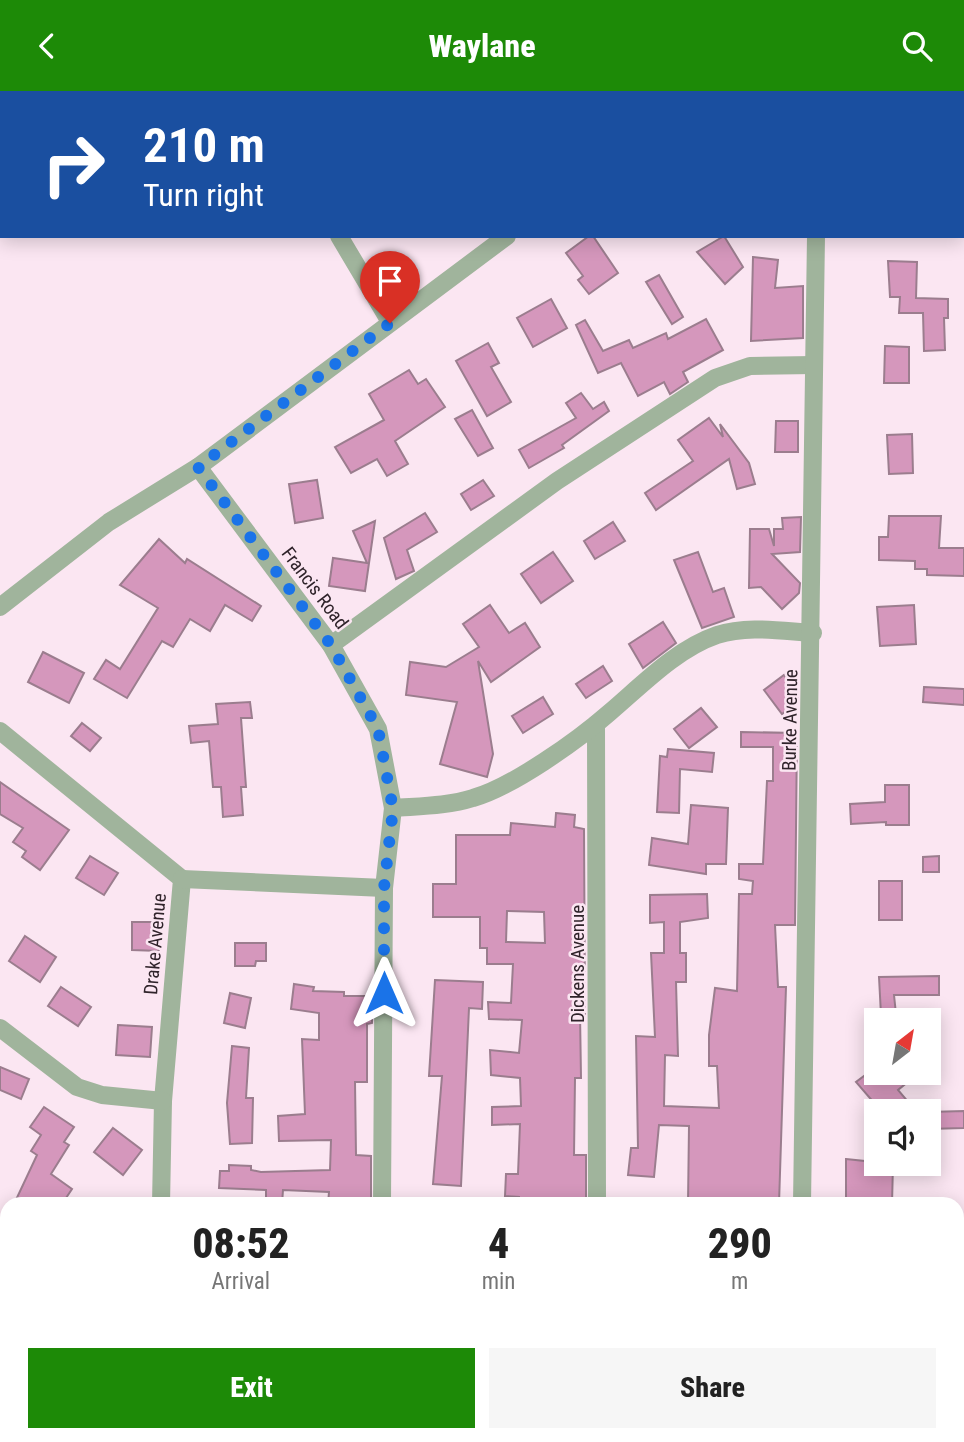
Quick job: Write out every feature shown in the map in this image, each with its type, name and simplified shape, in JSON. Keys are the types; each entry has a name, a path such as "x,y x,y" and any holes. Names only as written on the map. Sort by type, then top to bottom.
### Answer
{"street":[{"path":"340,238 390,323"},
{"path":"0,607 109,522 198,467 504,238"},
{"name":"Burke Avenue","path":"802,1197 813,633 816,238"},
{"path":"331,645 557,481 715,378 750,366 814,365"},
{"name":"Francis Road","path":"198,467 331,645 378,729 393,809 384,888 382,1197"},
{"path":"393,809 464,800 486,793 540,762 596,724 656,672 703,640 743,629 813,633"},
{"name":"Dickens Avenue","path":"596,724 597,1197"},
{"name":"Drake Avenue","path":"0,731 181,879 163,1101 161,1197"},
{"path":"181,879 384,888"},
{"path":"0,1028 77,1087 102,1095 163,1101"}],"building":[{"path":"586,238 594,238 618,273 589,294 578,280 583,276 566,253"},
{"path":"725,238 743,267 725,284 697,252"},
{"path":"753,257 778,260 775,288 803,286 803,338 751,341"},
{"path":"888,261 917,262 916,298 948,299 948,318 944,318 945,350 924,351 923,313 899,313 900,297 890,297"},
{"path":"659,275 683,317 672,324 646,282"},
{"path":"551,299 567,328 533,347 517,318"},
{"path":"706,319 723,350 683,372 688,382 670,394 664,382 638,396 621,363 598,373 576,325 585,320 603,351 629,340 633,348 666,333 668,339"},
{"path":"488,343 499,363 491,367 511,402 487,416 456,361"},
{"path":"885,346 909,347 909,383 884,383"},
{"path":"409,370 418,384 426,379 445,407 395,441 408,464 387,476 377,459 351,473 335,447 384,420 369,394"},
{"path":"581,393 593,409 604,402 609,411 562,445 564,448 529,468 519,450 576,418 566,403"},
{"path":"472,410 493,448 478,456 455,419"},
{"path":"709,418 723,437 720,424 749,463 755,484 737,489 729,459 656,510 645,493 693,461 678,440"},
{"path":"776,421 798,421 798,452 775,452"},
{"path":"912,434 913,473 889,474 887,435"},
{"path":"317,480 323,518 295,523 289,484"},
{"path":"483,480 494,496 471,510 461,494"},
{"path":"425,513 437,532 407,550 414,571 396,579 384,538"},
{"path":"889,516 941,516 939,548 964,548 964,576 927,575 927,569 915,569 915,561 879,560 879,537 888,537"},
{"path":"801,517 800,552 772,554 800,583 799,593 782,609 761,587 749,588 750,529 769,529 774,546 774,529 783,529 782,518"},
{"path":"375,521 365,591 329,586 333,558 367,563 353,531"},
{"path":"613,522 625,541 595,559 584,541"},
{"path":"159,539 185,563 187,559 261,606 252,621 225,605 210,631 190,619 173,647 162,641 127,698 94,679 106,660 120,669 158,608 120,585"},
{"path":"553,552 573,581 541,603 521,574"},
{"path":"698,552 713,592 724,588 734,617 702,628 674,560"},
{"path":"490,605 509,633 525,623 540,647 491,682 478,661 493,754 487,777 440,764 457,702 406,695 410,662 446,667 479,647 463,624"},
{"path":"914,605 916,644 880,646 877,607"},
{"path":"663,622 676,643 643,668 629,644"},
{"path":"43,652 84,673 69,703 28,682"},
{"path":"603,666 612,681 586,698 576,684"},
{"path":"784,675 798,694 798,702 782,714 764,690"},
{"path":"924,687 964,689 964,705 923,702"},
{"path":"543,697 553,714 523,733 512,716"},
{"path":"250,702 252,718 241,718 246,787 241,787 243,815 223,817 221,787 213,787 209,741 191,743 189,726 218,724 216,704"},
{"path":"701,708 717,727 689,748 674,729"},
{"path":"82,723 101,738 90,751 71,736"},
{"path":"741,732 797,733 795,925 775,925 778,987 786,987 779,1197 688,1197 689,1126 659,1125 654,1177 628,1175 631,1148 638,1148 636,1036 655,1037 651,953 664,953 664,922 650,923 650,895 707,894 708,918 680,922 680,953 686,953 686,982 676,982 678,1056 665,1055 664,1106 719,1108 717,1066 709,1066 709,1035 715,988 737,991 739,894 752,894 753,881 739,879 739,864 763,864 767,781 773,781 773,747 741,747"},
{"path":"668,749 714,753 712,772 680,769 679,813 657,812 660,756 667,757"},
{"path":"0,782 69,830 40,870 22,857 26,851 13,842 23,828 0,814"},
{"path":"885,785 909,785 909,825 886,825 886,822 851,824 850,804 885,802"},
{"path":"691,805 728,808 726,864 706,864 706,874 649,865 652,838 688,844"},
{"path":"556,813 575,815 574,827 584,829 585,1014 580,1013 581,1078 575,1078 574,1155 586,1155 586,1197 505,1196 506,1174 518,1174 520,1124 492,1125 492,1107 521,1106 520,1078 491,1075 490,1050 519,1053 522,1020 489,1019 488,1002 511,1003 513,964 487,964 487,948 480,948 480,917 433,917 433,884 456,884 456,835 510,835 511,823 555,827","holes":["507,911 544,912 545,943 506,942"]},
{"path":"90,856 118,873 104,895 76,878"},
{"path":"939,856 939,872 923,872 923,857"},
{"path":"879,881 902,881 902,920 879,920"},
{"path":"132,922 160,922 159,951 132,950"},
{"path":"25,936 56,957 40,982 9,961"},
{"path":"235,943 266,943 266,961 256,961 255,966 235,966"},
{"path":"939,976 939,995 894,995 895,1008 881,1008 879,977"},
{"path":"435,980 483,982 482,1009 469,1008 461,1186 433,1184 442,1076 429,1076"},
{"path":"294,984 314,987 313,991 344,992 344,996 372,996 372,1023 367,1024 367,1082 355,1082 356,1155 371,1156 371,1197 329,1197 329,1192 283,1190 282,1197 266,1197 266,1190 219,1188 220,1171 229,1171 229,1165 251,1166 251,1170 261,1172 330,1170 331,1140 279,1141 278,1116 305,1114 302,1039 319,1040 319,1013 291,1009"},
{"path":"61,987 91,1007 78,1026 48,1006"},
{"path":"230,993 251,998 245,1028 224,1023"},
{"path":"118,1025 152,1027 150,1057 116,1055"},
{"path":"232,1046 249,1048 246,1098 253,1098 252,1143 230,1144 227,1103"},
{"path":"0,1067 29,1079 21,1099 0,1090"},
{"path":"864,1076 864,1085 904,1085 898,1090 906,1099 871,1099 856,1082"},
{"path":"44,1107 74,1127 64,1142 69,1145 51,1174 72,1189 67,1197 17,1197 37,1155 31,1151 41,1135 30,1127"},
{"path":"964,1111 964,1128 941,1129 941,1112"},
{"path":"113,1128 142,1150 123,1175 94,1152"},
{"path":"846,1159 864,1161 864,1176 893,1176 892,1197 846,1197"}],"route":[{"path":"384,993 384,888 393,809 378,729 331,645 198,467 390,323"}]}
